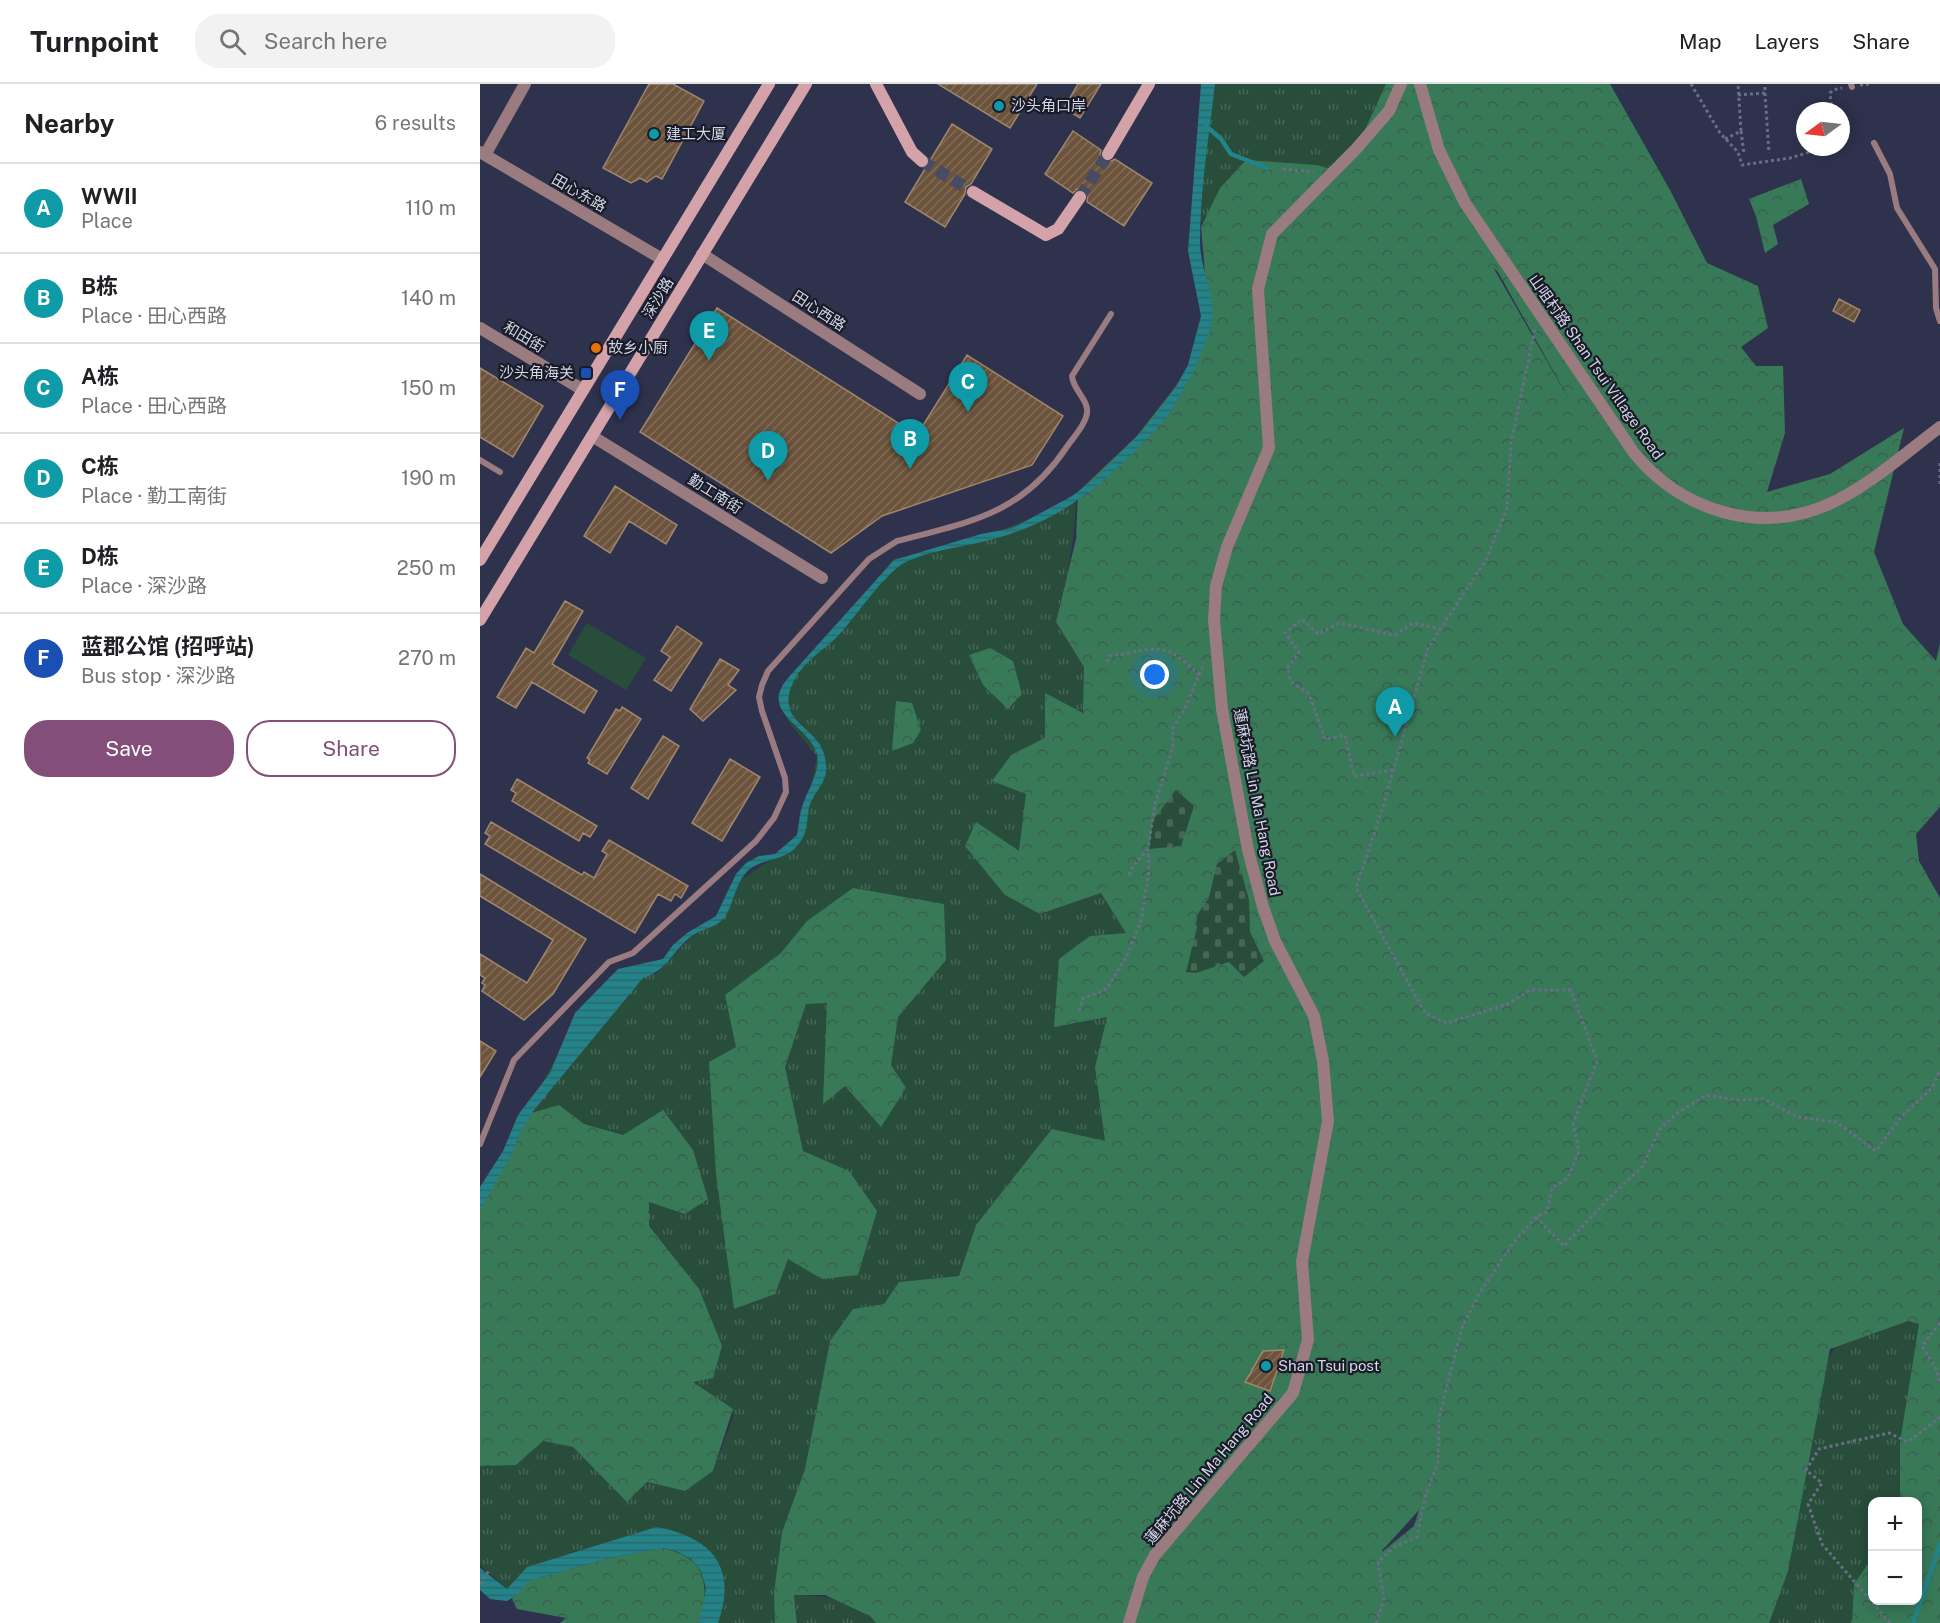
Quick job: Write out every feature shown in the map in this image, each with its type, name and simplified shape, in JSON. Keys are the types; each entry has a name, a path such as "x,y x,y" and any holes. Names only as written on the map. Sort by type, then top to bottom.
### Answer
{"main road":[{"name":"深沙路","path":"480,560 768,84"},
{"name":"深沙路","path":"480,620 806,84"},
{"path":"876,84 912,152 922,161"},
{"path":"1108,154 1149,84"},
{"path":"973,192 1046,235 1058,230 1080,197"}],"street":[{"path":"483,154 525,84"},
{"name":"蓮麻坑路 Lin Ma Hang Road","path":"1129,1623 1143,1577 1155,1556 1293,1393 1308,1340 1302,1261 1328,1121 1323,1061 1314,1016 1275,940 1263,907 1248,850 1222,709 1214,620 1216,586 1227,547 1269,448 1258,289 1272,234 1356,149 1389,111 1401,84"},
{"name":"山咀村路 Shan Tsui Village Road","path":"1420,84 1430,126 1458,189 1539,313 1642,463 1673,490 1696,503 1723,513 1769,518 1813,510 1866,482 1940,427"},
{"name":"田心东路","path":"483,154 662,259"},
{"name":"田心西路","path":"702,254 920,394"},
{"name":"和田街","path":"480,328 583,390"},
{"name":"勤工南街","path":"592,436 822,578"}],"lane":[{"path":"1874,143 1890,174 1897,208 1935,268 1936,308 1940,321"},
{"path":"480,1144 514,1060 609,962 633,953 756,841 774,818 786,792 785,777 759,697 768,670 869,560 883,549 897,541 998,511 1024,493 1055,464 1086,417 1087,406 1073,385 1072,376 1111,314"},
{"path":"480,460 500,472"}],"path":[{"path":"1691,84 1725,139 1738,152 1742,165 1796,156"},
{"path":"1738,84 1744,154"},
{"path":"1765,84 1769,153"},
{"path":"1738,95 1765,93"},
{"path":"1725,139 1741,131"},
{"path":"1283,169 1320,172"},
{"path":"1376,1623 1384,1600 1378,1562 1394,1547 1417,1537 1425,1497 1438,1462 1439,1417 1462,1328 1479,1294 1511,1246 1536,1217 1547,1212 1552,1188 1568,1178 1579,1151 1574,1124 1597,1061 1570,990 1530,990 1508,1004 1447,1023 1425,1013 1356,888 1428,648 1487,558 1508,508 1511,443 1539,313"},
{"path":"1940,463 1940,487"},
{"path":"1393,770 1354,776 1345,735 1325,739 1309,694 1291,682 1287,669 1299,652 1285,633 1302,620 1318,634 1339,623 1395,635 1413,623 1440,628"},
{"path":"1107,662 1110,656 1116,654 1127,654 1146,648 1155,649 1179,657 1200,676"},
{"path":"1080,1011 1083,998 1104,991 1109,985 1138,930 1149,871 1148,849 1155,804 1173,747 1173,728 1200,676 1205,661"},
{"path":"1129,876 1134,865 1148,849"},
{"path":"1536,1217 1564,1246 1643,1166 1659,1130 1676,1114 1706,1095 1763,1099 1798,1117 1836,1122 1876,1151 1901,1117 1932,1088 1940,1070"},
{"path":"1940,1323 1922,1346 1937,1370 1940,1383"},
{"path":"1890,1623 1822,1544 1808,1504 1822,1483 1806,1470 1819,1449 1889,1433 1908,1442 1940,1417"},
{"path":"480,1584 490,1569"}],"green space":[{"path":"1208,84 1401,84 1336,169 1252,161 1201,223 1194,222"},
{"path":"1386,84 1610,84 1670,190 1707,263 1758,286 1768,328 1741,347 1756,366 1783,366 1785,433 1767,492 1830,474 1904,428 1874,552 1903,624 1936,661 1940,643 1940,807 1916,834 1919,861 1940,898 1940,1623 1852,1623 1854,1584 1868,1564 1868,1605 1922,1605 1922,1497 1900,1497 1900,1442 1919,1324 1908,1321 1830,1349 1788,1571 1769,1623 876,1623 870,1616 825,1595 794,1595 797,1623 775,1623 774,1592 782,1532 805,1469 830,1341 853,1309 884,1304 899,1282 959,1276 976,1225 1052,1129 1105,1141 1095,1067 1107,1017 1054,1027 1059,959 1090,936 1126,933 1101,893 1040,914 1005,895 965,846 976,822 1019,851 1026,794 992,781 1011,755 1045,738 1045,693 1083,713 1084,667 1056,622 1076,539 1078,492 1137,436 1187,372 1208,308 1201,227 1220,188 1246,160 1316,165 1335,170 1356,149","holes":["1493,267 1498,272 1575,410","1419,1510 1414,1526 1382,1552"]},
{"path":"1801,179 1809,204 1773,225 1778,244 1765,253 1756,216 1749,199"},
{"path":"1076,496 1072,544 1056,622 1084,667 1085,719 996,782 1026,794 1041,914 1101,893 1127,934 1090,936 1107,1017 1105,1142 976,1225 959,1276 899,1282 884,1304 853,1309 830,1341 805,1469 782,1532 774,1592 775,1623 715,1623 656,1527 527,1567 511,1593 480,1565 480,1466 516,1465 543,1441 573,1447 627,1501 647,1482 685,1491 713,1471 734,1415 480,1248 480,1204 583,1005 618,969 656,974 693,935 723,919 741,880 802,838 817,756 788,721 778,698 894,559 942,551 965,544 1011,527"},
{"path":"587,623 646,658 626,690 568,655"},
{"path":"990,648 1013,661 1022,694 1008,709 983,685 969,655"},
{"path":"896,701 912,703 921,730 913,743 892,751"},
{"path":"1176,790 1194,806 1181,846 1149,849 1153,820"},
{"path":"1235,850 1249,900 1250,932 1264,961 1244,977 1229,962 1196,973 1186,972 1197,927 1194,920 1209,897 1217,864"},
{"path":"853,888 944,904 946,960 898,1017 891,1065 906,1088 881,1127 845,1086 823,1104 827,1003 806,1004 785,1067 803,1151 849,1171 877,1211 858,1275 822,1279 788,1259 775,1294 734,1309 716,1174 709,1062 736,1047 725,995 781,953 807,921"},
{"path":"559,1105 584,1124 623,1135 663,1110 693,1150 708,1199 685,1214 649,1202 649,1226 699,1289 722,1346 713,1378 693,1382 733,1409 713,1471 685,1491 647,1482 627,1502 573,1447 543,1441 516,1465 480,1466 480,1200 528,1114"},
{"path":"1905,1321 1919,1324 1902,1497 1868,1497 1868,1564 1854,1584 1852,1623 1762,1623 1815,1424 1828,1359 1836,1346"},
{"path":"662,1548 688,1558 702,1574 704,1596 699,1623 560,1623 566,1618 517,1609 512,1599 527,1581 606,1559"},
{"path":"794,1595 838,1600 859,1609 876,1623 798,1623"}],"shaded area":[{"path":"1201,84 1215,84 1200,222 1202,262 1213,311 1210,330 1201,354 1172,409 1153,433 1114,471 1065,508 1008,535 917,557 898,567 874,591 838,636 806,664 790,690 788,703 797,720 819,743 824,753 826,772 808,810 802,839 787,854 750,869 741,880 724,918 693,935 664,965 643,978 534,1110 521,1130 511,1155 480,1210 480,1187 503,1151 518,1115 550,1073 575,1013 618,969 663,959 673,945 687,933 716,916 736,874 746,863 759,856 775,854 797,835 801,810 818,761 812,744 782,710 779,701 780,690 788,678 894,560 981,534 1013,528 1072,496 1096,478 1145,428 1174,390 1188,365 1201,316 1188,251"},
{"path":"656,1527 692,1538 715,1557 722,1570 724,1585 723,1603 718,1623 699,1623 706,1588 701,1571 691,1559 663,1548 606,1559 528,1581 517,1595 507,1601 490,1599 480,1590 480,1568 507,1589 527,1567"}],"building":[{"name":"建工大厦","path":"649,84 673,84 704,101 662,179 656,176 647,182 640,178 631,183 603,168"},
{"name":"沙头角口岸","path":"938,84 1037,84 1010,128"},
{"path":"1078,84 1101,84 1080,118 1064,108"},
{"path":"952,124 992,149 971,184 966,187 965,194 945,227 905,202"},
{"path":"1073,131 1101,150 1100,155 1103,161 1109,162 1115,159 1152,183 1124,226 1087,202 1088,194 1084,190 1077,189 1073,193 1045,174"},
{"path":"1839,299 1860,310 1854,322 1833,311"},
{"path":"717,308 917,435 967,355 1063,416 1032,465 882,516 831,553 640,432"},
{"path":"480,368 543,406 513,457 480,437"},
{"path":"615,486 677,525 666,544 629,521 610,553 584,536"},
{"path":"565,601 583,611 552,664 597,691 584,713 532,682 516,708 497,697 526,648 534,653"},
{"path":"677,626 702,643 671,691 654,680 670,657 661,651"},
{"path":"720,659 739,670 728,685 736,690 703,721 690,709"},
{"path":"622,707 641,719 607,774 588,763 590,760 587,758 616,709 620,711"},
{"path":"663,736 679,746 648,799 631,788"},
{"path":"730,759 760,777 722,841 692,823"},
{"path":"517,779 597,826 590,837 583,833 579,841 512,801 516,793 511,790"},
{"path":"491,822 582,875 584,872 594,878 607,854 602,851 609,840 688,886 681,898 675,894 671,901 658,894 635,933 485,844 490,836 485,833"},
{"path":"480,874 586,939 553,994 524,1020 482,991 485,978 480,975 480,954 527,983 553,940 480,896"},
{"path":"480,1041 496,1051 480,1077"},
{"name":"Shan Tsui post","path":"1284,1350 1270,1391 1245,1382 1263,1351"}],"waterway":[{"path":"1205,125 1221,139 1231,154 1267,168"},
{"path":"1913,1623 1940,1544"}],"tunnel":[{"path":"1080,197 1108,154"},
{"path":"922,161 973,192"}],"place":[{"name":"沙头角口岸","path":"999,106"},
{"name":"建工大厦","path":"654,134"},
{"name":"故乡小厨","path":"596,348"},
{"name":"D栋","path":"709,361"},
{"name":"沙头角海关","path":"586,373"},
{"name":"A栋","path":"968,412"},
{"name":"蓝郡公馆 (招呼站)","path":"620,420"},
{"name":"B栋","path":"910,469"},
{"name":"C栋","path":"768,481"},
{"name":"WWII","path":"1395,737"},
{"name":"Shan Tsui post","path":"1266,1366"}]}
